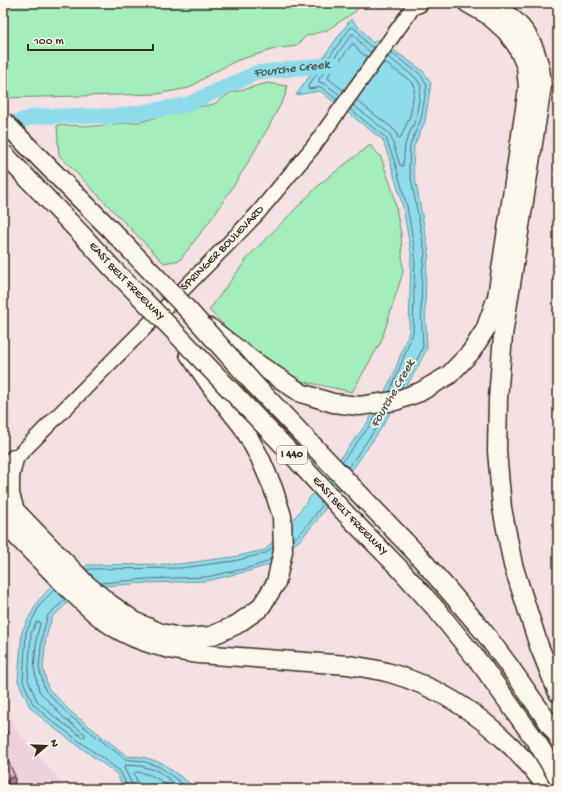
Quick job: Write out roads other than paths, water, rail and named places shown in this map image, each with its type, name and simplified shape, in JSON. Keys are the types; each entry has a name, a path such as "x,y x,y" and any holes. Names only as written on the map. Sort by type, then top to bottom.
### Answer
{"highway":[{"path":"467,3 488,14 506,31 524,43 539,61 542,86 503,335 498,399 497,450 502,508 513,565 539,646 558,693"},
{"path":"189,312 252,360 301,393 333,403 359,406 395,401 420,392 449,375 471,352 482,335 497,297 528,88 522,28 509,15 492,3"},
{"name":"EAST BELT FREEWAY","path":"3,121 112,231 189,312 254,384 416,553 483,631 558,736"},
{"name":"EAST BELT FREEWAY","path":"3,153 290,453 347,515 394,562 441,615 483,666 538,744 558,777"},
{"path":"9,465 10,494 6,517 109,603 136,622 161,633 184,638 211,636 236,625 260,608 276,583 283,551 282,516 260,458 243,427 213,389 170,328"},
{"path":"33,541 81,601 106,622 135,638 181,652 348,665 391,673 420,684 449,698 469,710 499,735 530,766 548,789"}],"main road":[{"name":"SPRINGER BOULEVARD","path":"9,465 235,238 276,192 313,147 414,7"}],"water":[{"path":"351,19 372,43 378,39 423,71 431,83 425,121 414,146 413,167 429,253 426,272 425,310 427,348 416,370 380,430 317,520 301,539 269,565 206,581 104,586 72,599 52,617 46,637 43,668 48,688 71,712 127,756 143,757 162,763 195,789 124,789 117,774 50,725 30,707 18,681 22,631 38,601 55,583 88,565 179,564 233,557 265,550 292,521 368,422 393,376 409,332 411,253 403,207 383,140 320,91 296,95"}],"waterway":[{"name":"Fourche Creek","path":"3,126 37,116 119,116 186,105 256,73 333,64 337,67"}]}
